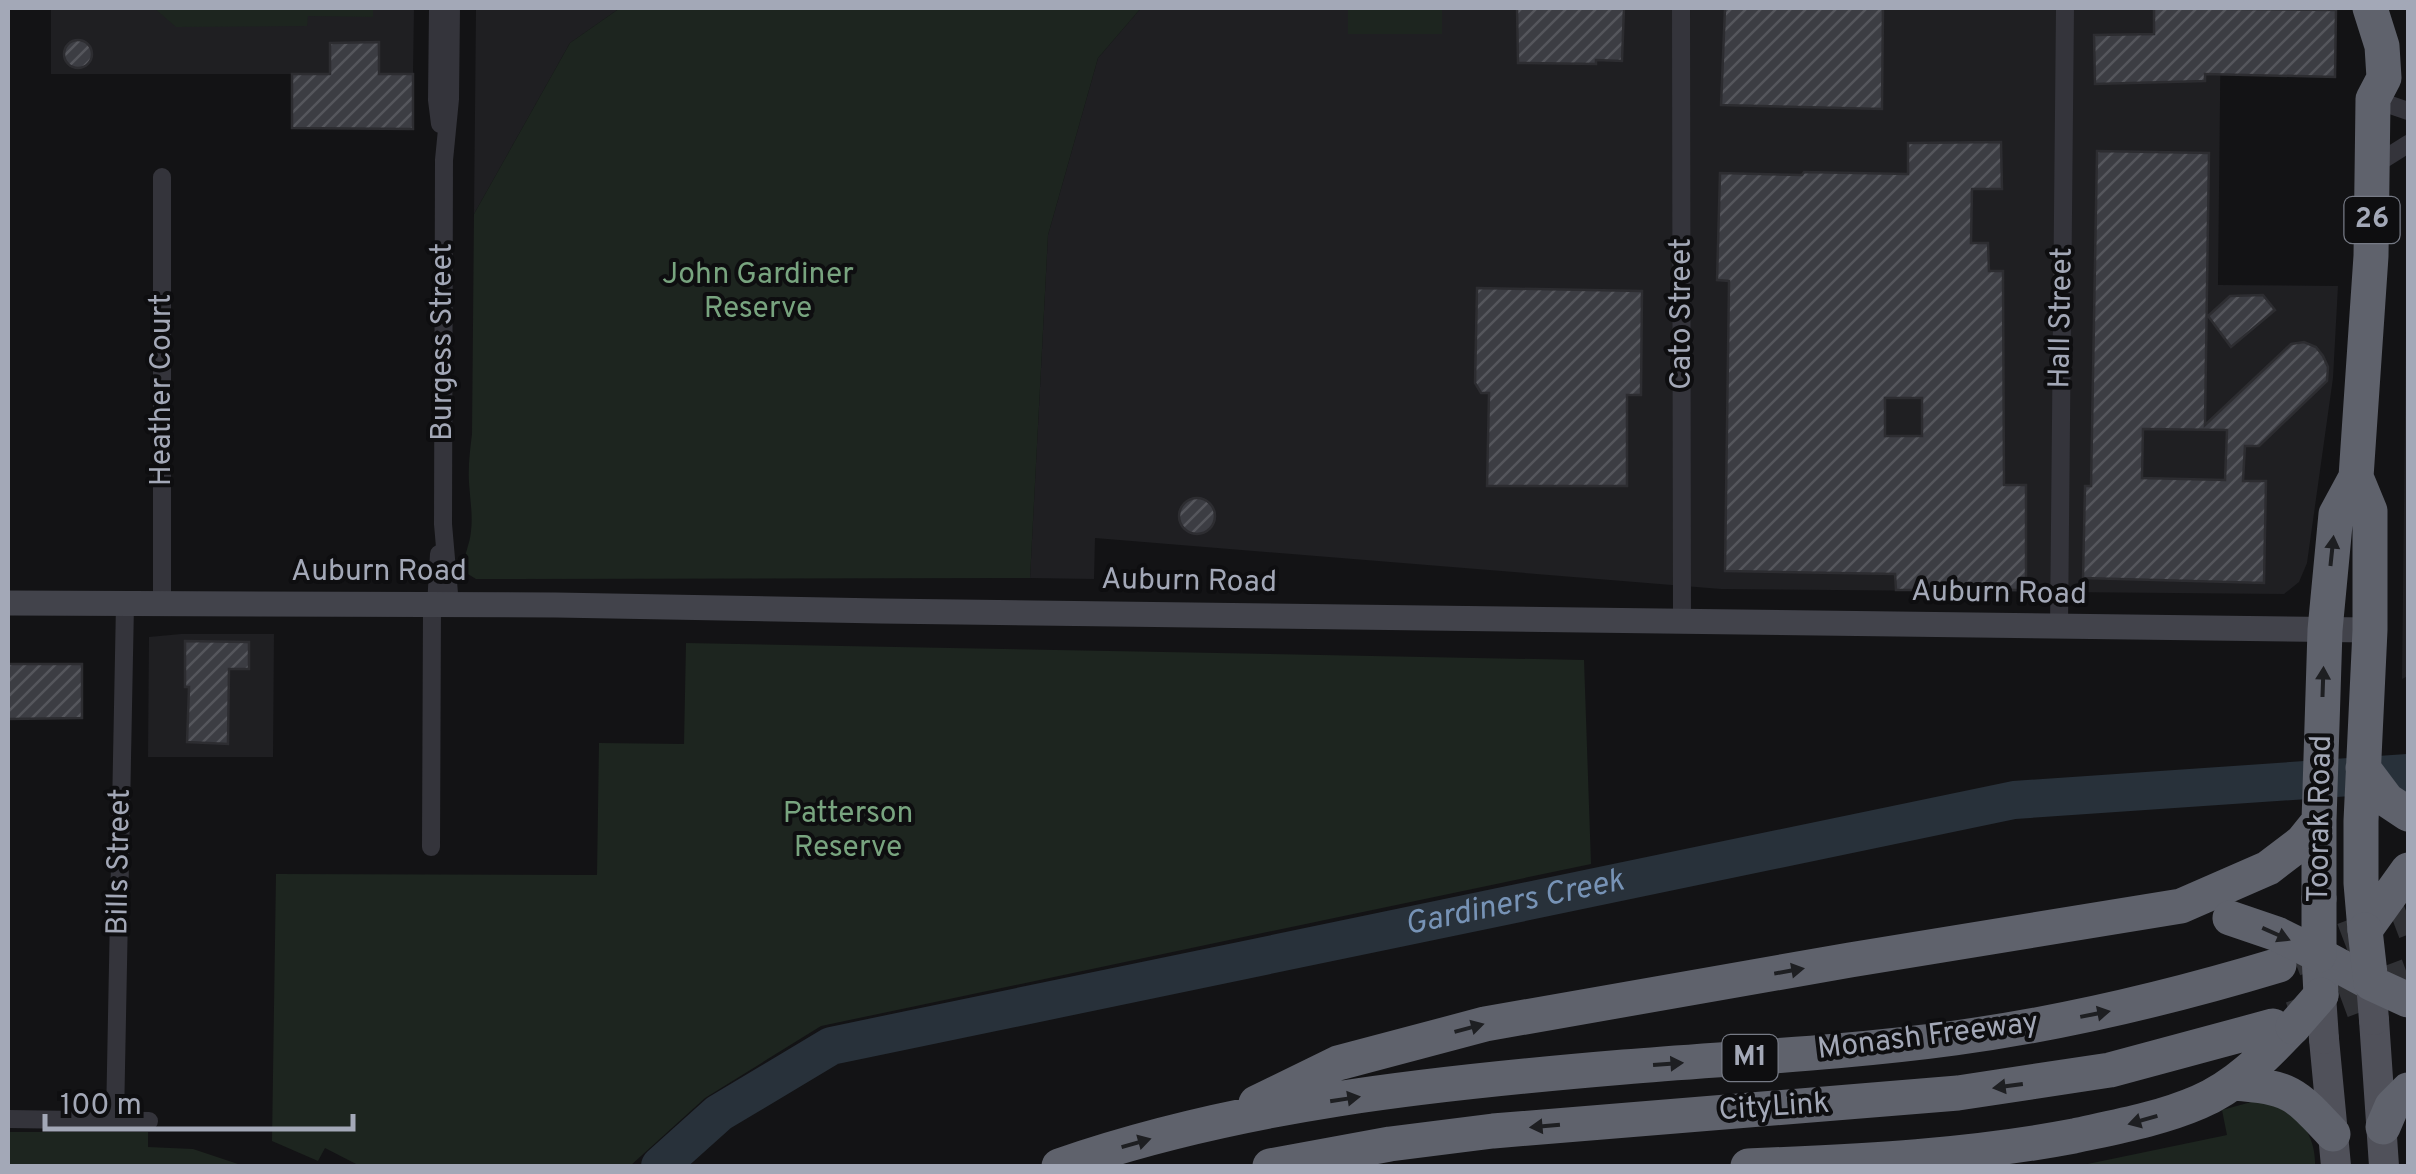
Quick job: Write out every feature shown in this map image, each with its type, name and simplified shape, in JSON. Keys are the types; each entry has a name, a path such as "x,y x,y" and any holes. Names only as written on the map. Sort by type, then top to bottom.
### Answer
{"highway":[{"name":"Toorak Road","path":"2338,975 2319,821 2325,630 2336,514 2356,477 2368,314 2373,99 2384,78 2382,46 2370,8"},
{"name":"Toorak Road","path":"2338,975 2366,930 2361,864 2370,630 2370,511 2356,477"},
{"path":"2362,768 2387,800 2408,814"},
{"path":"1215,1123 1338,1063 1485,1024 1850,960 2232,901 2302,842 2319,821"},
{"path":"2366,930 2408,870"},
{"path":"2232,901 2338,975 2408,1000"},
{"name":"Monash Freeway","path":"1215,1123 1339,1100 1490,1079 1955,1038 2108,1011 2279,965"},
{"path":"1748,1166 1881,1161 2020,1146 2118,1127 2174,1111 2200,1102 2233,1083 2261,1060 2338,975"},
{"name":"CityLink","path":"1270,1166 1390,1144 1493,1131 1958,1094 2110,1070 2273,1026"},
{"path":"2233,1083 2270,1086 2291,1094 2307,1106 2335,1150"},
{"path":"2383,1127 2392,1106 2408,1090"},
{"name":"M1","path":"1059,1166 1215,1123"}],"main road":[{"name":"Auburn Road","path":"8,604 654,606 2370,630"},
{"name":"Toorak Road","path":"2338,975 2374,1020 2384,1166"},
{"name":"Toorak Road","path":"2335,1150 2324,1039 2338,975"}],"street":[{"name":"Burgess Street","path":"438,8 437,100 444,160"},
{"name":"Burgess Street","path":"431,847 439,605 436,576 443,524 444,160 450,99 450,8"},
{"name":"Cato Street","path":"1681,8 1682,621"},
{"name":"Hall Street","path":"2059,628 2065,8"},
{"path":"2373,99 2408,111"},
{"path":"2372,166 2408,144"},
{"name":"Heather Court","path":"162,177 162,604"},
{"name":"Bills Street","path":"115,1120 126,604"},
{"path":"8,1119 149,1121"}],"shaded area":[{"path":"51,8 414,8 413,74 51,74"},
{"path":"476,8 620,8 570,43 474,214"},
{"path":"1141,8 2221,8 2218,285 2338,286 2333,378 2307,563 2299,582 2284,594 1721,589 1095,538 1094,579 1030,578 1048,235 1098,58"},
{"path":"2408,158 2408,676 2402,679"},
{"path":"274,634 273,757 148,757 149,637"}],"green space":[{"path":"154,8 373,8 373,17 308,16 307,26 176,27"},
{"name":"John Gardiner Reserve","path":"620,8 1141,8 1098,58 1048,235 1030,578 476,579 463,571 472,525 469,470 474,214 570,43"},
{"path":"1348,8 1442,8 1442,34 1348,34"},
{"name":"Patterson Reserve","path":"686,643 1584,660 1591,864 821,1026 705,1098 630,1166 360,1166 325,1148 318,1161 272,1141 276,874 597,875 599,743 684,744"},
{"path":"2255,1101 2283,1108 2300,1121 2312,1142 2315,1166 2078,1166 2227,1135 2222,1110"},
{"path":"8,1132 148,1132 148,1147 193,1149 244,1166 8,1166"}],"building":[{"path":"1517,8 1624,8 1622,61 1518,63"},
{"path":"1725,8 1883,8 1882,109 1721,105"},
{"path":"2154,8 2336,10 2335,77 2205,74 2205,81 2095,84 2094,35 2154,34"},
{"path":"78,40 88,44 92,54 88,64 78,68 68,64 64,54 68,44"},
{"path":"379,42 379,74 413,74 413,129 292,128 292,74 330,74 330,43"},
{"path":"2001,142 2002,189 1972,189 1971,243 1988,243 1989,271 2003,271 2004,485 2026,485 2026,590 1896,590 1895,574 1725,571 1729,281 1717,280 1720,173 1908,174 1908,143","holes":["1885,398 1922,398 1922,436 1885,436"]},
{"path":"2097,151 2209,153 2205,425 2291,344 2304,342 2316,347 2328,367 2327,381 2259,446 2245,446 2243,481 2266,481 2264,583 2083,578 2085,486 2091,486","holes":["2143,429 2227,430 2225,480 2142,478"]},
{"path":"1477,288 1642,291 1641,395 1627,395 1627,486 1487,486 1489,393 1481,393 1475,383"},
{"path":"2263,295 2275,310 2231,347 2208,316 2230,296"},
{"path":"1197,498 1210,503 1215,516 1210,529 1197,534 1184,529 1179,516 1184,503"},
{"path":"185,641 249,642 249,669 229,669 228,744 187,742 189,687 185,687"},
{"path":"8,664 82,664 82,718 8,719"}],"waterway":[{"name":"Gardiners Creek","path":"660,1166 719,1113 831,1046 2014,800 2408,773"}],"tunnel":[{"path":"2294,959 2408,916"},
{"path":"2292,1019 2408,976"}]}
